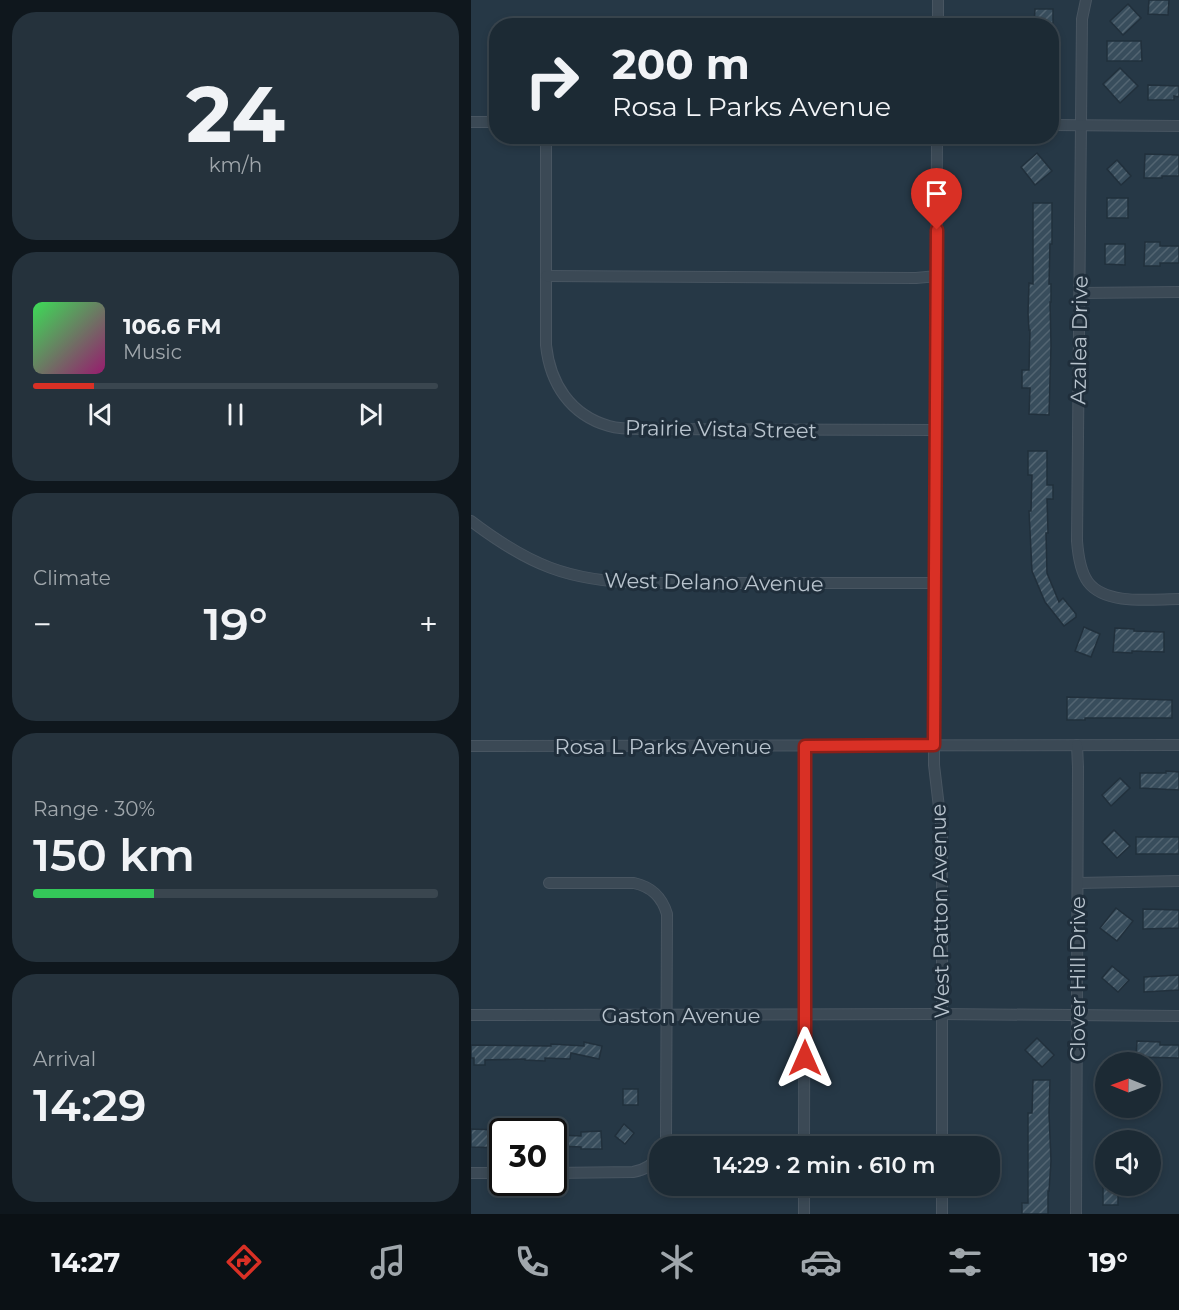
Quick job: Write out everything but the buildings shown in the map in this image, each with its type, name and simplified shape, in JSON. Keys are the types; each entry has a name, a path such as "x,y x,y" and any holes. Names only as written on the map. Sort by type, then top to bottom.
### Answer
{"street":[{"path":"938,0 938,18"},
{"name":"Azalea Drive","path":"1086,0 1082,19 1077,541 1079,557 1088,582 1108,596 1120,599 1179,599"},
{"path":"471,122 489,122"},
{"path":"1059,125 1179,126"},
{"name":"Prairie Vista Street","path":"546,144 547,359 561,393 577,409 593,420 608,426 642,429 936,430"},
{"name":"West Patton Avenue","path":"937,144 934,765 942,833 942,1136"},
{"path":"546,276 916,278 937,276"},
{"path":"1080,293 1179,292"},
{"name":"West Delano Avenue","path":"471,521 525,557 560,572 595,580 653,583 935,584"},
{"name":"Clover Hill Drive","path":"1076,1214 1077,745"},
{"name":"Rosa L Parks Avenue","path":"471,746 1179,745"},
{"path":"804,1136 805,746"},
{"path":"1077,883 1179,881"},
{"path":"549,883 634,883 652,890 660,897 664,905 667,914 666,1136"},
{"name":"Gaston Avenue","path":"471,1015 1179,1016"},
{"path":"567,1173 633,1172 649,1166"},
{"path":"471,1173 489,1173"},
{"path":"804,1196 804,1214"},
{"path":"942,1196 942,1214"}],"route":[{"path":"805,1058 805,746 934,745 937,230"}]}
